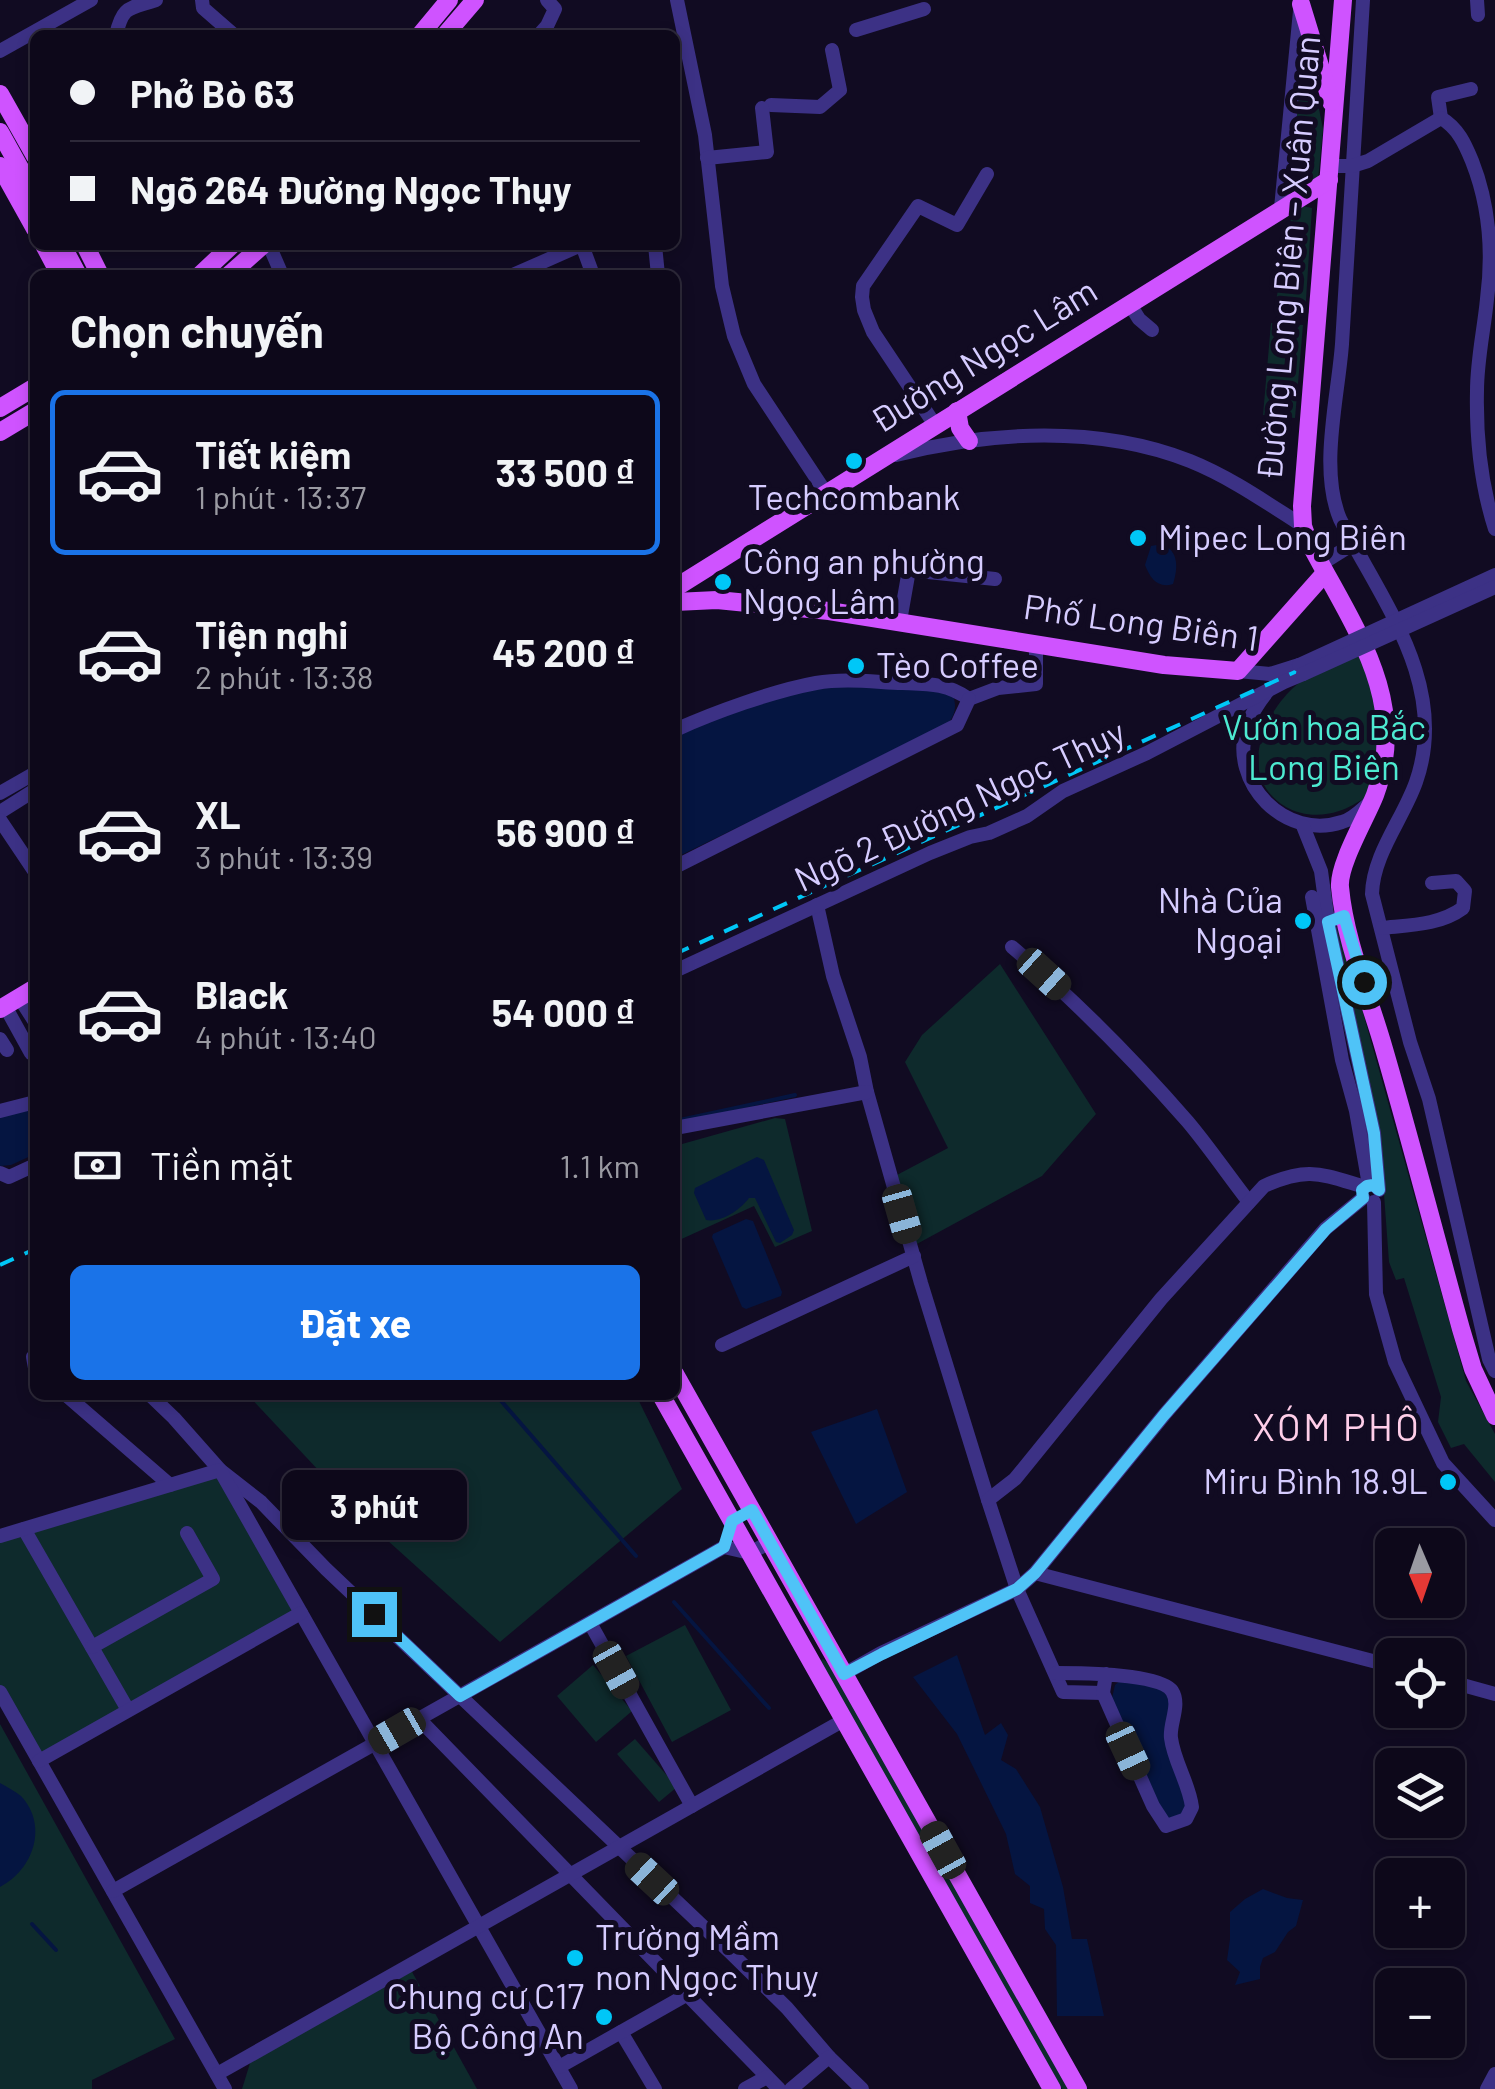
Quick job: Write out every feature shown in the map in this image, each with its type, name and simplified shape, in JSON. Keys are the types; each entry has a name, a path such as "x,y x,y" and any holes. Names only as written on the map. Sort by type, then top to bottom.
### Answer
{"main road":[{"path":"424,30 449,0"},
{"path":"449,30 474,0"},
{"name":"Đường Long Biên – Xuân Quan","path":"1339,881 1384,769 1387,736 1384,703 1372,665 1303,526 1302,486 1343,0"},
{"path":"1301,2 1334,112"},
{"path":"0,94 30,147"},
{"path":"0,132 30,186"},
{"path":"0,166 30,220"},
{"name":"Đường Ngọc Lâm","path":"680,585 1282,208 1329,173"},
{"path":"205,270 227,250"},
{"path":"235,270 260,250"},
{"path":"0,408 30,390"},
{"path":"957,412 960,428 969,441"},
{"path":"0,432 30,414"},
{"path":"1238,670 1323,568"},
{"path":"702,571 717,600"},
{"name":"Phố Long Biên 1","path":"680,602 717,600 829,611 1164,664 1238,670"},
{"path":"1339,881 1336,919 1384,1047 1473,1370 1495,1416"},
{"path":"680,1383 1078,2089"},
{"path":"664,1400 1052,2089"}],"street":[{"path":"37,30 91,0"},
{"path":"117,30 120,16 126,10 156,0"},
{"path":"202,0 203,8 226,30"},
{"path":"544,30 555,9 547,0"},
{"path":"677,0 705,135 722,286 734,336 754,384 826,493"},
{"path":"1363,0 1330,477 1335,506 1398,623 1423,696 1425,722 1417,780 1372,875 1372,894 1495,1370"},
{"path":"1282,208 1301,2"},
{"path":"856,30 924,9"},
{"path":"0,51 30,34"},
{"path":"707,158 767,152 766,106 820,107 840,90 832,50"},
{"path":"1471,89 1438,97 1442,118 1457,131 1467,149 1487,216 1489,274 1478,363 1477,418 1495,529"},
{"path":"1329,173 1368,160 1442,118"},
{"path":"934,425 873,332 864,310 863,286 918,206 957,225 986,174"},
{"path":"525,270 571,250"},
{"path":"1129,303 1152,330"},
{"path":"881,459 969,441 1040,436 1111,438 1192,462 1303,526"},
{"path":"1323,568 1353,544"},
{"path":"900,621 908,570 995,580"},
{"path":"1301,670 1495,576"},
{"path":"1301,670 1495,586"},
{"path":"680,864 957,724 969,699 998,688 1036,684 1036,644"},
{"name":"Phố Long Biên 1","path":"1238,670 1270,674 1301,670"},
{"name":"Ngõ 2 Đường Ngọc Thụy","path":"680,969 944,847 1010,824 1063,792 1267,692 1301,670"},
{"path":"680,728 818,682 941,685 955,688 969,699"},
{"path":"1267,692 1246,726 1244,762 1248,777 1270,809 1303,826 1318,827 1353,817 1374,798"},
{"path":"0,794 30,776"},
{"path":"0,812 30,793"},
{"path":"0,820 30,865"},
{"path":"1303,826 1322,870 1336,919 1374,1133 1370,1192 1376,1294 1395,1362 1444,1463 1495,1520"},
{"path":"1322,870 1339,881"},
{"path":"1382,928 1428,923 1463,908 1465,890 1456,882 1432,882"},
{"path":"1312,897 1370,1192"},
{"path":"817,905 914,1256 1017,1589 1063,1692 1103,1693"},
{"path":"1012,947 1074,1001 1141,1071 1189,1123 1248,1202"},
{"path":"15,1000 30,1053"},
{"path":"680,1127 867,1092"},
{"path":"0,1110 30,1103"},
{"path":"0,1173 8,1177 30,1167"},
{"path":"988,1500 1014,1479 1161,1299 1264,1186 1280,1178 1326,1174 1370,1192"},
{"path":"844,1674 1017,1589 1035,1573 1164,1415 1326,1229 1370,1192"},
{"path":"722,1345 914,1256"},
{"path":"72,1400 170,1485"},
{"path":"155,1400 220,1470 261,1502 326,1569 773,1994 862,2089"},
{"path":"0,1536 220,1470"},
{"path":"220,1470 571,2089"},
{"path":"724,1547 732,1521 752,1510"},
{"path":"24,1529 128,1710"},
{"path":"92,1647 213,1579 187,1533"},
{"path":"113,1891 724,1547 750,1553 770,1542"},
{"path":"1035,1573 1375,1662"},
{"path":"39,1761 301,1613"},
{"path":"590,1623 692,1806"},
{"path":"1056,1673 1106,1674 1162,1683 1172,1691 1175,1702 1171,1739 1192,1807 1186,1819 1166,1826 1152,1806 1103,1693 1106,1674"},
{"path":"1465,1685 1495,1694"},
{"path":"0,1692 225,2089"},
{"path":"419,1719 778,2089"},
{"path":"217,2074 844,1720"},
{"path":"559,2067 688,1994"},
{"path":"620,2032 655,2089"},
{"path":"792,2089 829,2058"},
{"path":"1488,2089 1495,2074"},
{"path":"745,2089 767,2077"}],"green space":[{"path":"1304,34 1323,129 1318,180 1308,181 1292,172"},
{"path":"1302,206 1312,208 1305,315 1274,312 1292,213"},
{"path":"1271,323 1303,325 1295,418 1263,415"},
{"name":"Vườn hoa Bắc Long Biên","path":"1362,654 1387,736 1366,797 1325,814 1292,810 1271,795 1258,765 1259,749 1271,716 1300,682"},
{"path":"1336,927 1466,1381 1495,1434 1495,1482 1464,1444 1451,1448 1438,1422 1441,1397 1404,1278 1396,1280 1389,1262 1382,1167"},
{"path":"1000,964 1096,1114 1042,1176 915,1245 895,1176 948,1148 905,1062 922,1035"},
{"path":"775,1118 785,1119 812,1231 775,1247 754,1206 680,1240 680,1145"},
{"path":"253,1400 638,1400 682,1489 500,1642 366,1521"},
{"path":"220,1470 301,1613 39,1761 0,1692 0,1536"},
{"path":"685,1625 731,1710 672,1742 626,1656"},
{"path":"823,1659 1069,2089 1062,2089 820,1661"},
{"path":"593,1665 632,1711 596,1742 557,1696"},
{"path":"0,1724 175,2039 92,2080 92,2089 0,2089"},
{"path":"635,1739 677,1787 659,1802 617,1754"},
{"path":"411,1970 477,2089 242,2089 251,2060"}],"water":[{"path":"1162,544 1172,551 1176,561 1173,584 1155,581 1145,565 1151,546"},
{"path":"920,686 953,695 955,711 947,725 680,856 680,732 705,720 814,687"},
{"path":"30,1108 30,1156 0,1166 0,1116"},
{"path":"757,1157 764,1160 794,1230 780,1243 776,1242 755,1198 749,1198 725,1217 706,1220 694,1193 695,1188"},
{"path":"746,1219 753,1221 782,1292 781,1296 746,1309 712,1237"},
{"path":"877,1409 907,1492 856,1524 811,1432"},
{"path":"957,1655 985,1735 1001,1723 1008,1735 1001,1760 1016,1769 1040,1807 1063,1887 1072,1939 1087,1939 1104,2016 1057,2016 1056,1945 1045,1929 1044,1909 1030,1903 1030,1886 1015,1874 1006,1834 957,1734 913,1677"},
{"path":"1121,1680 1155,1687 1170,1700 1187,1798 1185,1814 1166,1819 1112,1698 1115,1685"},
{"path":"0,1783 21,1796 34,1820 35,1833 29,1859 0,1887"},
{"path":"1263,1889 1303,1900 1296,1926 1275,1952 1263,1958 1260,1979 1235,1985 1240,1972 1227,1960 1230,1912"}],"waterway":[{"path":"680,1120 795,1095"},
{"path":"500,1400 636,1556"},
{"path":"674,1602 769,1708"},
{"path":"32,1924 56,1950"}],"railway":[{"path":"680,952 1495,581"},
{"path":"0,1265 30,1251"}],"place":[{"name":"Techcombank","path":"854,461"},
{"name":"Mipec Long Biên","path":"1138,538"},
{"name":"Công an phường Ngọc Lâm","path":"723,582"},
{"name":"Tèo Coffee","path":"856,666"},
{"name":"Nhà Của Ngoại","path":"1303,921"},
{"name":"Miru Bình 18.9L","path":"1448,1482"},
{"name":"Trường Mầm non Ngọc Thuỵ","path":"575,1958"},
{"name":"Chung cư C17 Bộ Công An","path":"604,2017"}],"district":[{"name":"XÓM PHÔ","path":"1337,1428"}],"route":[{"path":"374,1614 460,1696 724,1547 732,1521 752,1510 844,1674 1017,1589 1035,1573 1164,1415 1326,1229 1363,1198 1362,1190 1367,1186 1379,1190 1374,1133 1328,922 1344,916 1364,982"}]}
